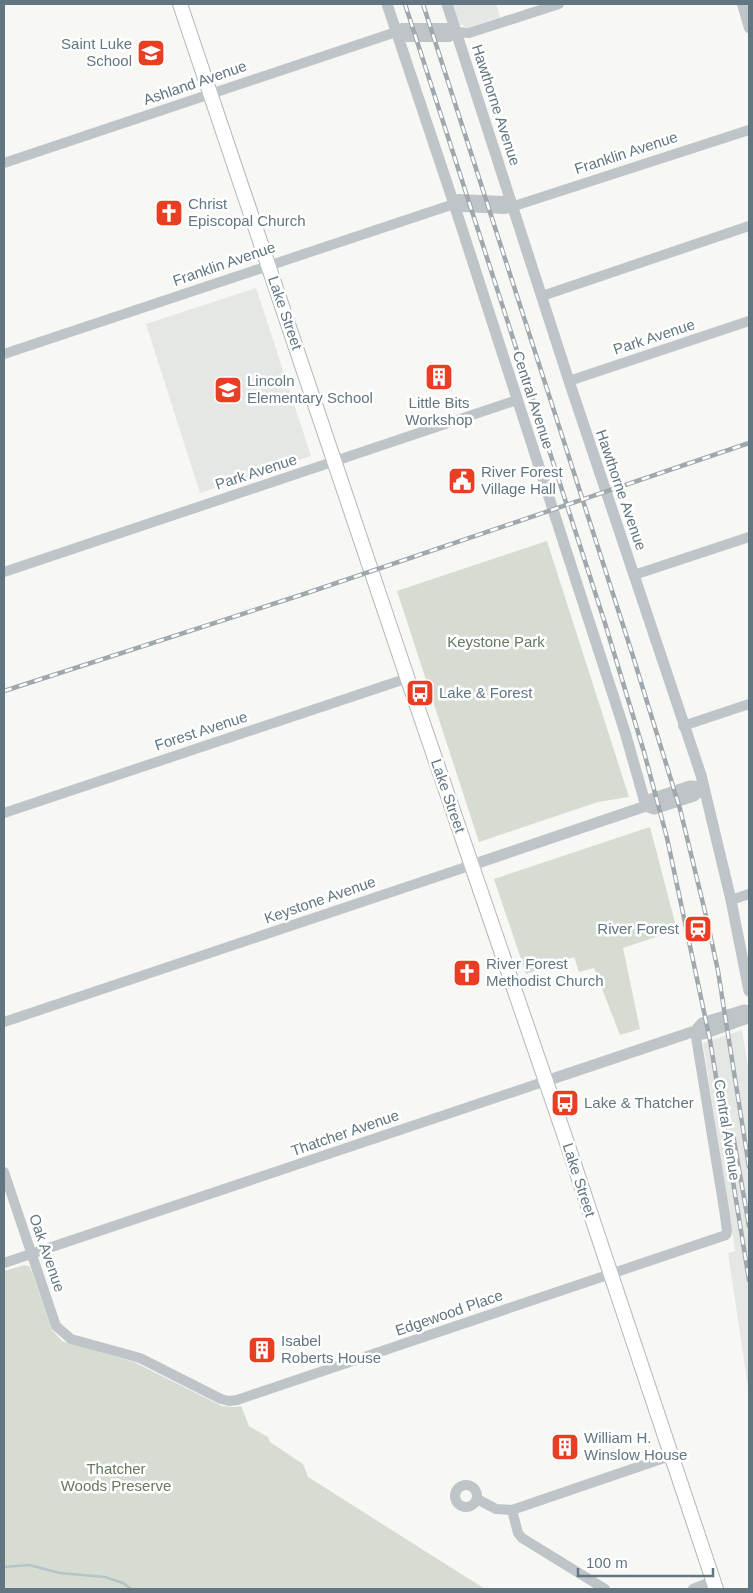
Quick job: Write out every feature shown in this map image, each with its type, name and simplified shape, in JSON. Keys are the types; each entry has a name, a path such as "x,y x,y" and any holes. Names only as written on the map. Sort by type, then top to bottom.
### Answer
{"main road":[{"name":"Lake Street","path":"180,4 546,1081 714,1585"}],"street":[{"name":"Central Avenue","path":"387,4 454,204 625,732 646,806"},
{"name":"Hawthorne Avenue","path":"447,4 569,382 704,787 731,900 749,991"},
{"name":"Ashland Avenue","path":"4,163 396,32 402,28 446,28 456,32 469,33 559,4"},
{"path":"742,4 749,28"},
{"name":"Franklin Avenue","path":"4,354 454,204 459,199 503,201 513,206 749,130"},
{"path":"542,296 749,226"},
{"name":"Park Avenue","path":"569,382 749,321"},
{"name":"Park Avenue","path":"4,572 517,400"},
{"path":"634,576 749,537"},
{"name":"Forest Avenue","path":"4,813 408,678"},
{"path":"683,726 749,704"},
{"name":"Keystone Avenue","path":"4,1022 646,806 651,799 690,786 704,787"},
{"path":"731,900 749,894"},
{"name":"Thatcher Avenue","path":"4,1263 695,1031 702,1023 744,1010 749,1011"},
{"name":"Thatcher Avenue","path":"695,1031 703,1034 745,1019 749,1015"},
{"name":"Central Avenue","path":"695,1031 724,1209 726,1235"},
{"name":"Oak Avenue","path":"4,1172 56,1326 71,1339"},
{"name":"Edgewood Place","path":"71,1339 140,1358 221,1399 232,1400 726,1235"},
{"path":"477,1499 496,1509 512,1510 670,1456"},
{"path":"512,1510 518,1533 522,1538 605,1589"},
{"path":"693,1589 714,1585"}],"shaded area":[{"path":"452,4 496,4 500,17 468,28 459,24"},
{"name":"Lincoln Elementary School","path":"256,288 311,456 200,493 146,324"},
{"path":"742,1030 749,1073 749,1394 728,1253 735,1251 703,1043"}],"green space":[{"name":"Keystone Park","path":"547,541 629,797 598,802 479,842 397,591"},
{"path":"650,827 677,930 623,948 640,1029 620,1035 594,968 579,972 574,957 526,974 494,879"},
{"name":"Thatcher Woods Preserve","path":"25,1265 30,1267 52,1330 62,1341 134,1362 222,1406 241,1406 249,1426 268,1437 270,1442 303,1464 308,1477 485,1589 4,1589 4,1271"}],"waterway":[{"path":"4,1567 29,1565 60,1573 105,1577 123,1583 131,1589"}],"railway":[{"path":"405,4 604,620 644,752 667,838 710,1040 749,1280"},
{"path":"423,4 632,653 680,809 718,971 749,1167"},
{"path":"4,691 304,594 749,443"},
{"path":"733,1135 749,1226"}],"place":[{"name":"Saint Luke School","path":"151,53"},
{"name":"Christ Episcopal Church","path":"169,213"},
{"name":"Little Bits Workshop","path":"439,377"},
{"name":"Lincoln Elementary School","path":"228,390"},
{"name":"River Forest Village Hall","path":"462,481"},
{"name":"Lake & Forest","path":"420,693"},
{"name":"River Forest","path":"698,929"},
{"name":"River Forest Methodist Church","path":"467,973"},
{"name":"Lake & Thatcher","path":"565,1103"},
{"name":"Isabel Roberts House","path":"262,1350"},
{"name":"William H. Winslow House","path":"565,1447"}]}
